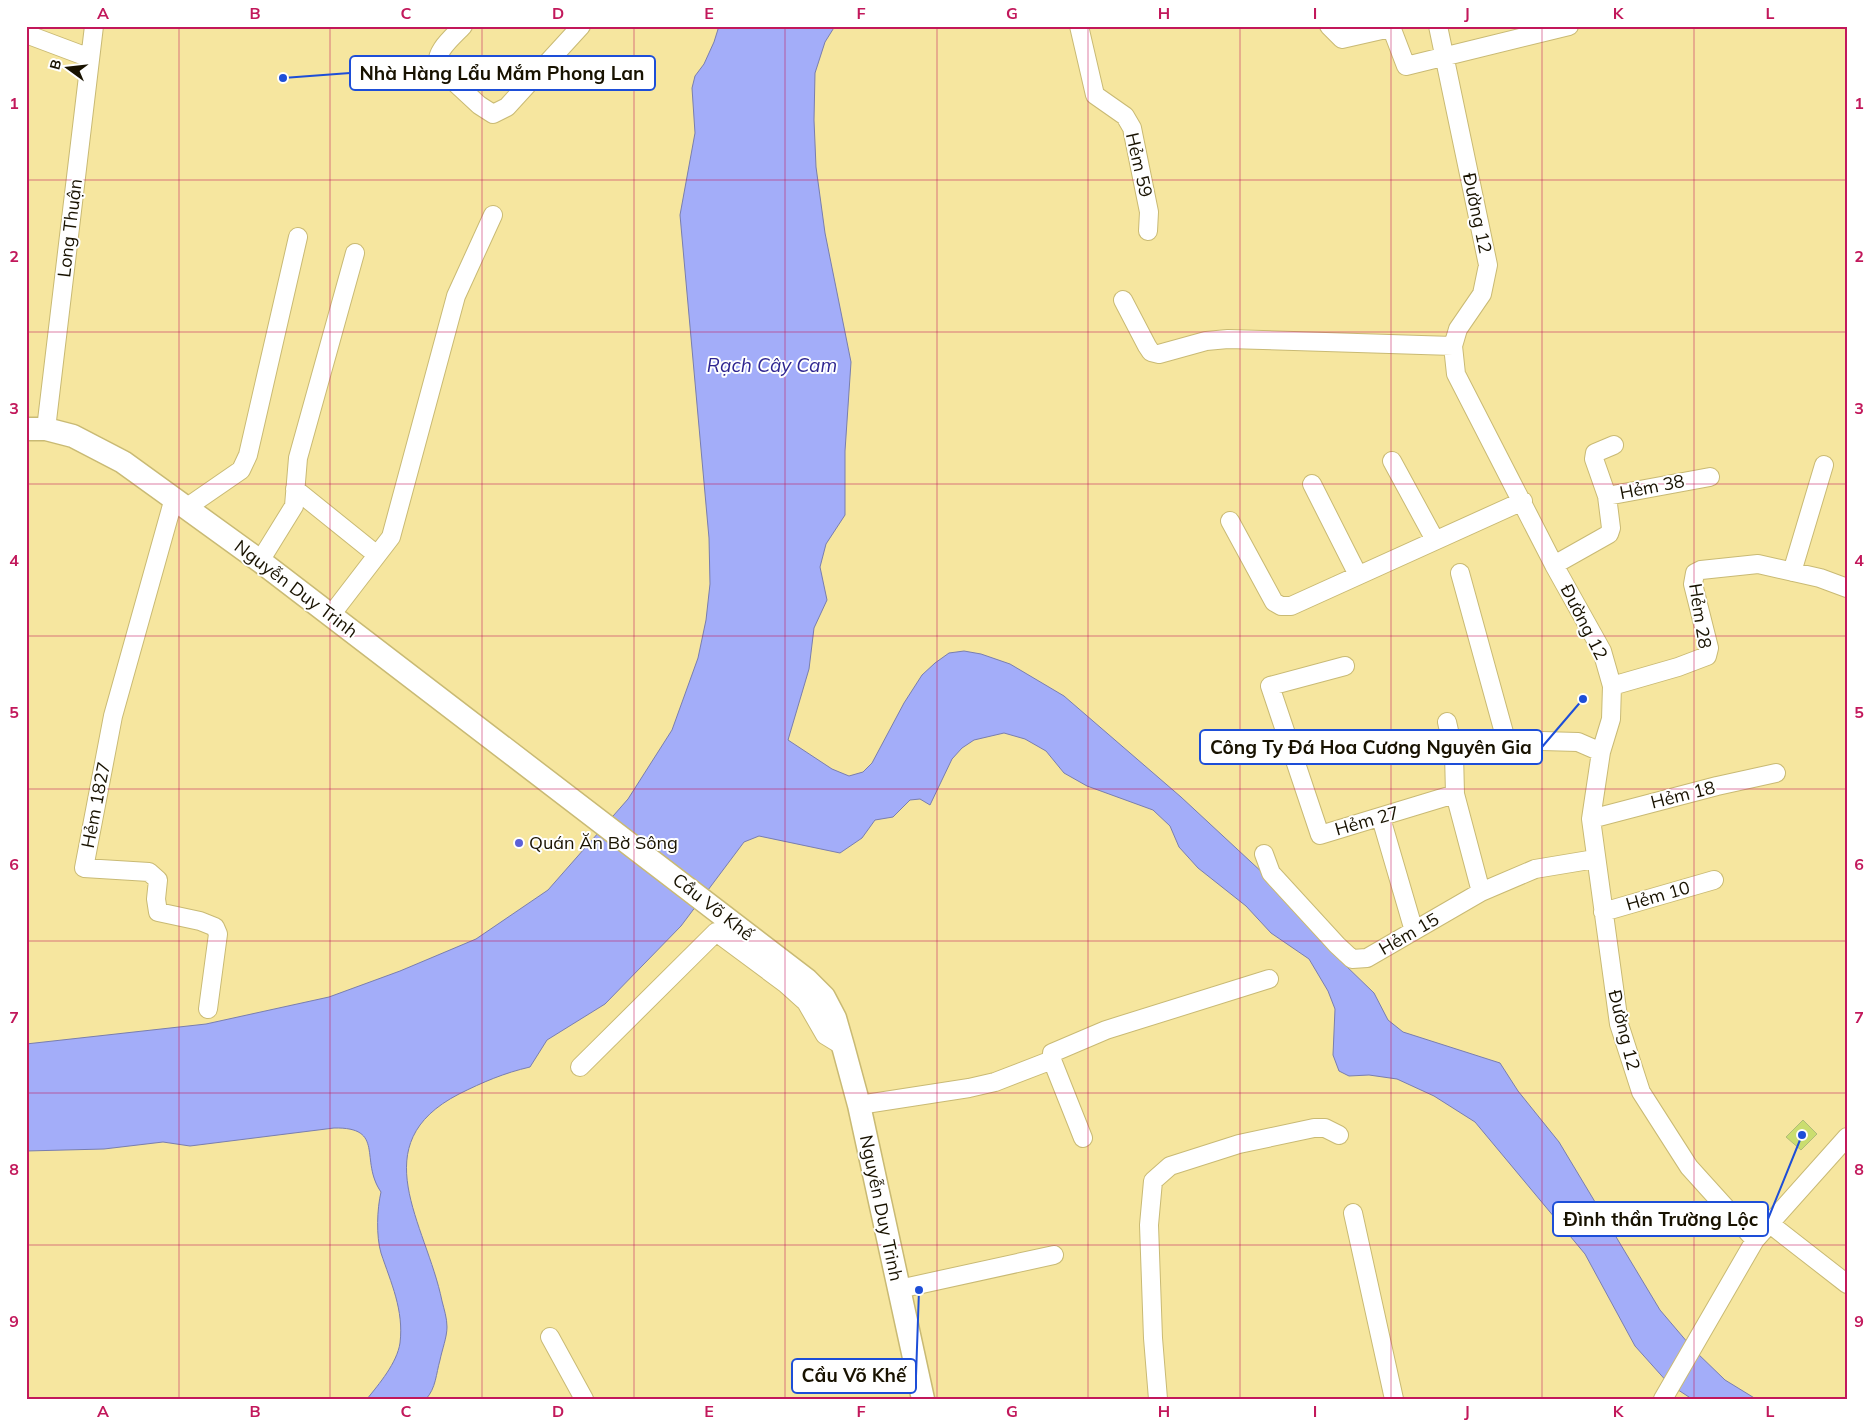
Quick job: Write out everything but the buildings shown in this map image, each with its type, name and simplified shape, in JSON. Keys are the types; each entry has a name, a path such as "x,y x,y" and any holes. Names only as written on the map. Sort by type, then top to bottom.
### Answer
{"main road":[{"name":"Nguyễn Duy Trinh","path":"36,429 73,436 123,462 260,561 534,768"},
{"name":"Cầu Võ Khế","path":"534,768 807,980 824,997 835,1018"},
{"name":"Nguyễn Duy Trinh","path":"835,1018 859,1105 923,1399"}],"street":[{"name":"Long Thuận","path":"36,429 94,26"},
{"path":"463,26 440,52 437,58 438,67 479,105 493,114 507,107 581,26"},
{"name":"Hẻm 59","path":"1079,26 1096,95 1125,116 1132,128 1149,212 1148,231"},
{"path":"1329,26 1342,39 1386,29 1393,32 1406,66 1569,26"},
{"name":"Đường 12","path":"1438,26 1488,265 1482,294 1458,329 1453,346 1456,374 1523,501 1554,565 1602,651 1612,686 1611,719 1601,752 1591,819 1619,1024 1641,1092 1689,1167 1755,1240"},
{"path":"26,34 90,58"},
{"path":"330,614 391,537 456,296 493,215"},
{"path":"180,503 241,470 248,456 298,238"},
{"path":"260,561 294,506 298,458 355,253"},
{"path":"1123,300 1151,352 1159,354 1206,340 1453,346"},
{"path":"1607,496 1594,459 1595,453 1614,445"},
{"path":"1392,461 1435,540"},
{"path":"1792,572 1824,465"},
{"name":"Hẻm 38","path":"1554,565 1609,534 1611,528 1607,496 1710,477"},
{"path":"1312,484 1358,575"},
{"path":"295,489 377,555"},
{"path":"1230,521 1274,602 1281,606 1291,606 1523,501"},
{"name":"Hẻm 1827","path":"180,503 113,716 84,868 149,872 158,880 156,899 158,912 200,921 215,927 218,934 208,1009"},
{"name":"Hẻm 28","path":"1612,686 1678,667 1707,656 1709,648 1693,584 1695,573 1701,570 1758,564 1820,578 1847,588"},
{"path":"1460,573 1506,740"},
{"name":"Hẻm 27","path":"1345,666 1270,686 1320,835 1455,794"},
{"path":"1447,722 1454,753 1455,794 1480,892"},
{"path":"1454,753 1506,740 1578,742 1601,752"},
{"name":"Hẻm 18","path":"1591,819 1717,786 1776,773"},
{"path":"1381,818 1414,931"},
{"name":"Hẻm 15","path":"1264,854 1271,873 1352,959 1357,960 1367,958 1480,892 1535,869 1595,859"},
{"name":"Hẻm 10","path":"1603,912 1714,880"},
{"path":"580,1068 716,932 786,984 806,1002 825,1035 843,1046"},
{"path":"1083,1138 1052,1060 1052,1053 1106,1030 1270,979"},
{"path":"859,1105 995,1082 1052,1060"},
{"path":"1158,1399 1153,1338 1149,1225 1153,1181 1159,1173 1170,1166 1248,1142 1314,1128 1325,1128 1339,1136"},
{"path":"1663,1399 1755,1240 1847,1136"},
{"path":"1353,1213 1394,1399"},
{"path":"1770,1224 1847,1284"},
{"path":"899,1289 1054,1255"},
{"path":"550,1337 584,1399"}],"water":[{"name":"Rạch Cây Cam","path":"719,26 835,26 825,42 815,73 814,120 816,167 825,233 851,362 845,451 845,515 826,544 820,567 827,600 814,628 809,669 788,740 832,769 849,776 863,772 872,763 904,703 922,675 949,653 964,651 981,654 1010,664 1064,696 1181,797 1265,875 1342,962 1374,993 1388,1020 1403,1032 1500,1063 1518,1091 1559,1142 1660,1310 1694,1350 1725,1380 1756,1399 1692,1399 1669,1384 1635,1346 1585,1254 1475,1122 1434,1096 1397,1079 1369,1075 1349,1076 1339,1071 1333,1055 1335,1009 1328,991 1309,959 1271,933 1246,906 1198,868 1179,847 1170,826 1153,810 1087,786 1064,773 1046,751 1025,739 1004,733 974,740 962,748 952,759 930,805 920,799 910,800 893,817 875,820 862,838 840,853 759,836 744,842 681,926 605,1004 547,1040 530,1067 502,1075 459,1094 430,1114 413,1136 407,1161 408,1187 434,1272 447,1324 435,1381 426,1399 367,1399 387,1373 395,1358 400,1343 401,1331 396,1297 378,1239 378,1214 381,1192 375,1180 366,1139 360,1133 350,1129 334,1128 190,1146 163,1142 104,1149 26,1151 26,1044 206,1024 329,997 400,971 476,939 548,890 628,799 672,730 698,658 706,620 710,584 709,538 680,215 695,133 692,88 695,76 704,64"}],"place":[{"name":"Nhà Hàng Lẩu Mắm Phong Lan","path":"283,78"},
{"name":"Công Ty Đá Hoa Cương Nguyên Gia","path":"1583,699"},
{"name":"Quán Ăn Bờ Sông","path":"519,843"},
{"name":"Đình thần Trường Lộc","path":"1802,1135"},
{"name":"Cầu Võ Khế","path":"919,1290"}]}
